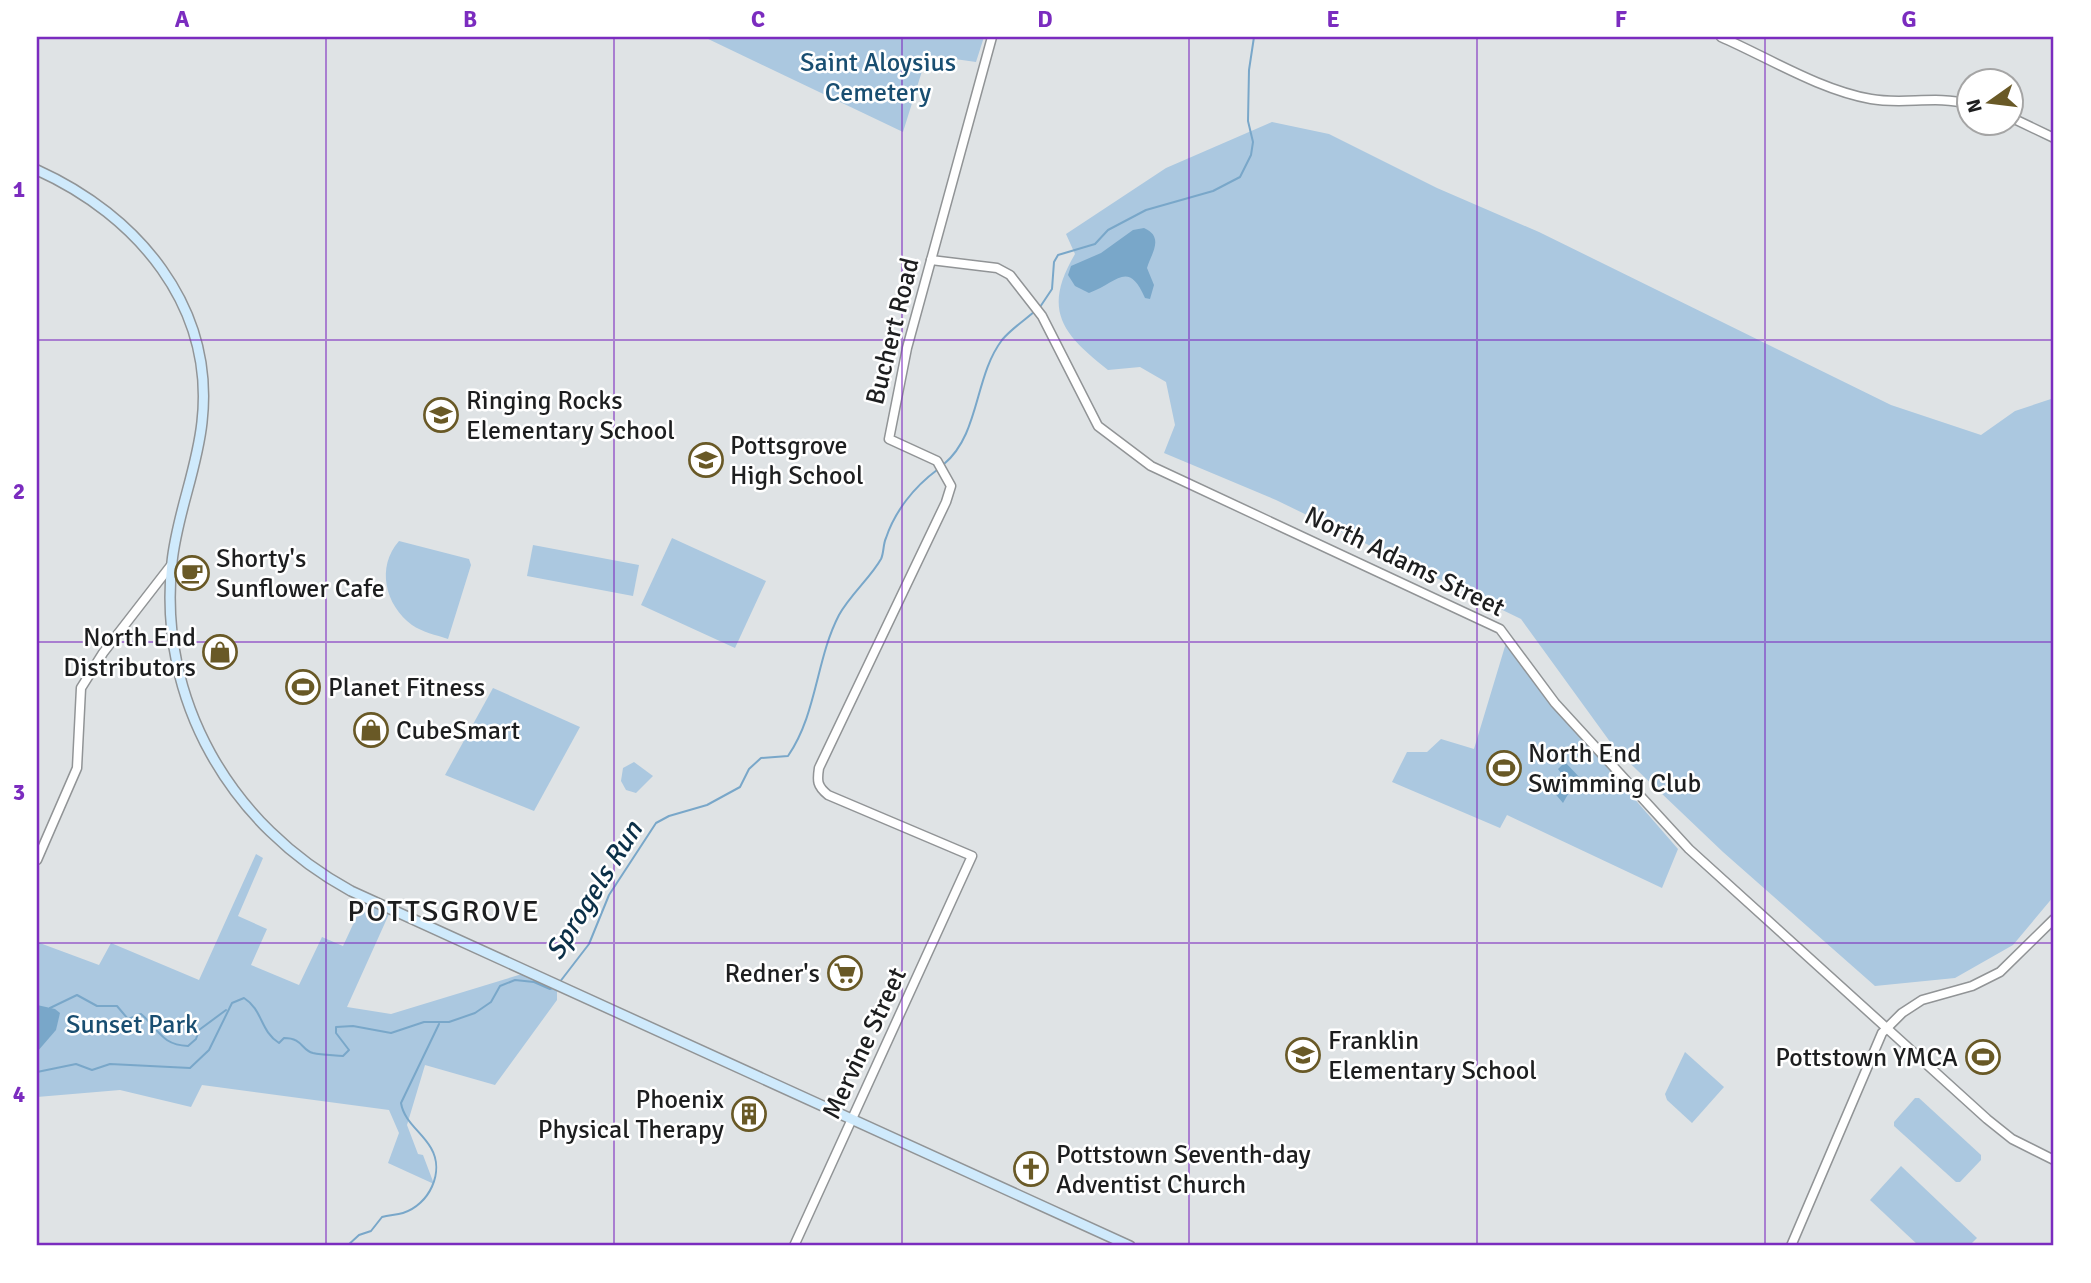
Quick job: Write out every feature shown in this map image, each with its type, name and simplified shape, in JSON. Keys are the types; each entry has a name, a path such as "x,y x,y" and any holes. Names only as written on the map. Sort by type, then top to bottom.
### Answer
{"main road":[{"path":"37,170 112,213 130,230 167,276 180,298 194,335 201,373 202,419 172,564 171,621 183,690 206,748 226,781 254,817 293,853 331,880 1130,1246"}],"street":[{"name":"Buchert Road","path":"972,856 897,826 820,789 817,780 819,768 946,502 951,486 941,467 889,439 907,348 992,37"},
{"path":"1721,37 1859,97 1896,102 1954,101"},
{"path":"2024,123 2054,138"},
{"name":"North Adams Street","path":"931,260 997,268 1010,275 1042,317 1098,426 1151,466 1216,494 1500,629 1550,696 1689,849 2006,1135 2054,1160"},
{"path":"37,860 77,768 78,698 88,674 172,564"},
{"name":"Mervine Street","path":"794,1246 972,856"},
{"path":"1791,1246 1880,1036 1922,1000 1988,980 2014,961 2054,919"}],"green space":[{"name":"Saint Aloysius Cemetery","path":"704,37 984,37 976,62 927,55 903,132"},
{"path":"1272,122 1329,134 1437,188 1539,232 1891,405 1981,435 2015,411 2054,398 2054,896 2013,945 1955,978 1875,986 1723,852 1616,750 1521,619 1276,500 1164,453 1175,425 1166,382 1140,367 1108,370 1079,345 1062,320 1060,291 1075,254 1066,234 1166,168"},
{"path":"672,538 766,581 735,648 641,605"},
{"path":"399,541 469,559 471,565 448,639 412,625 395,607 386,574 392,551"},
{"path":"533,545 639,565 633,596 527,576"},
{"name":"North End Swimming Club","path":"1506,643 1534,683 1678,849 1662,888 1507,815 1500,828 1392,782 1407,752 1427,752 1441,739 1474,749"},
{"path":"493,688 580,727 534,811 445,775"},
{"path":"634,762 653,776 636,793 626,790 621,781 623,768"},
{"name":"Sunset Park","path":"256,854 263,858 238,916 267,929 251,965 299,985 322,937 343,946 363,903 389,914 347,1007 391,1014 522,974 557,991 557,1000 495,1085 425,1065 407,1125 434,1184 388,1163 399,1133 389,1110 202,1085 191,1107 120,1090 37,1097 37,942 99,965 111,943 199,980"},
{"path":"1685,1052 1724,1087 1692,1123 1667,1100 1665,1094"},
{"path":"1915,1098 1919,1098 1981,1155 1981,1160 1960,1182 1956,1182 1894,1126 1894,1122"},
{"path":"1901,1166 1977,1238 1969,1246 1919,1246 1870,1200"}],"shaded area":[{"path":"1144,228 1154,236 1155,241 1147,268 1154,285 1150,299 1145,298 1133,279 1127,277 1121,277 1089,293 1075,286 1068,275 1071,266 1101,253 1133,230"},
{"path":"1565,762 1582,780 1571,789 1563,803 1552,790 1565,778 1558,769"},
{"path":"37,1005 55,1009 60,1013 56,1030 37,1052"}],"waterway":[{"name":"Sprogels Run","path":"1040,307 1052,289 1054,262 1058,255 1095,244 1108,230 1146,210 1213,191 1240,177 1251,155 1253,142 1248,121 1249,70 1254,37"},
{"name":"Sprogels Run","path":"944,464 956,452 964,437 993,355 1002,340 1035,311"},
{"name":"Sprogels Run","path":"559,983 589,944 609,895 656,823 669,816 707,805 740,787 749,769 761,758 788,756 805,722 825,650 839,615 881,559 885,540 900,509 913,492 937,470"},
{"name":"Sprogels Run","path":"37,1072 76,1064 92,1070 110,1064 190,1068 209,1050 232,1003 244,998 255,1008 268,1033 279,1043 284,1038 290,1039 313,1053 343,1056 349,1050 336,1033 336,1027 353,1026 391,1033 424,1022 449,1022 475,1013 491,1002 500,986 515,980 534,982 550,989 555,987"},
{"path":"50,1008 77,995 97,1006 117,1006 128,1019 141,1014 166,1039 188,1046 196,1039 199,1030 226,1010"},
{"path":"347,1246 359,1235 371,1231 382,1217 412,1209 427,1195 432,1186 435,1157 427,1142 409,1121 401,1103 439,1024"}],"place":[{"name":"Ringing Rocks Elementary School","path":"441,415"},
{"name":"Pottsgrove High School","path":"706,460"},
{"name":"Shorty's Sunflower Cafe","path":"192,573"},
{"name":"North End Distributors","path":"220,652"},
{"name":"Planet Fitness","path":"303,687"},
{"name":"CubeSmart","path":"371,730"},
{"name":"North End Swimming Club","path":"1504,768"},
{"name":"Redner's","path":"845,973"},
{"name":"Franklin Elementary School","path":"1303,1055"},
{"name":"Pottstown YMCA","path":"1983,1057"},
{"name":"Phoenix Physical Therapy","path":"749,1114"},
{"name":"Pottstown Seventh-day Adventist Church","path":"1031,1169"}],"district":[{"name":"POTTSGROVE","path":"444,911"}]}
